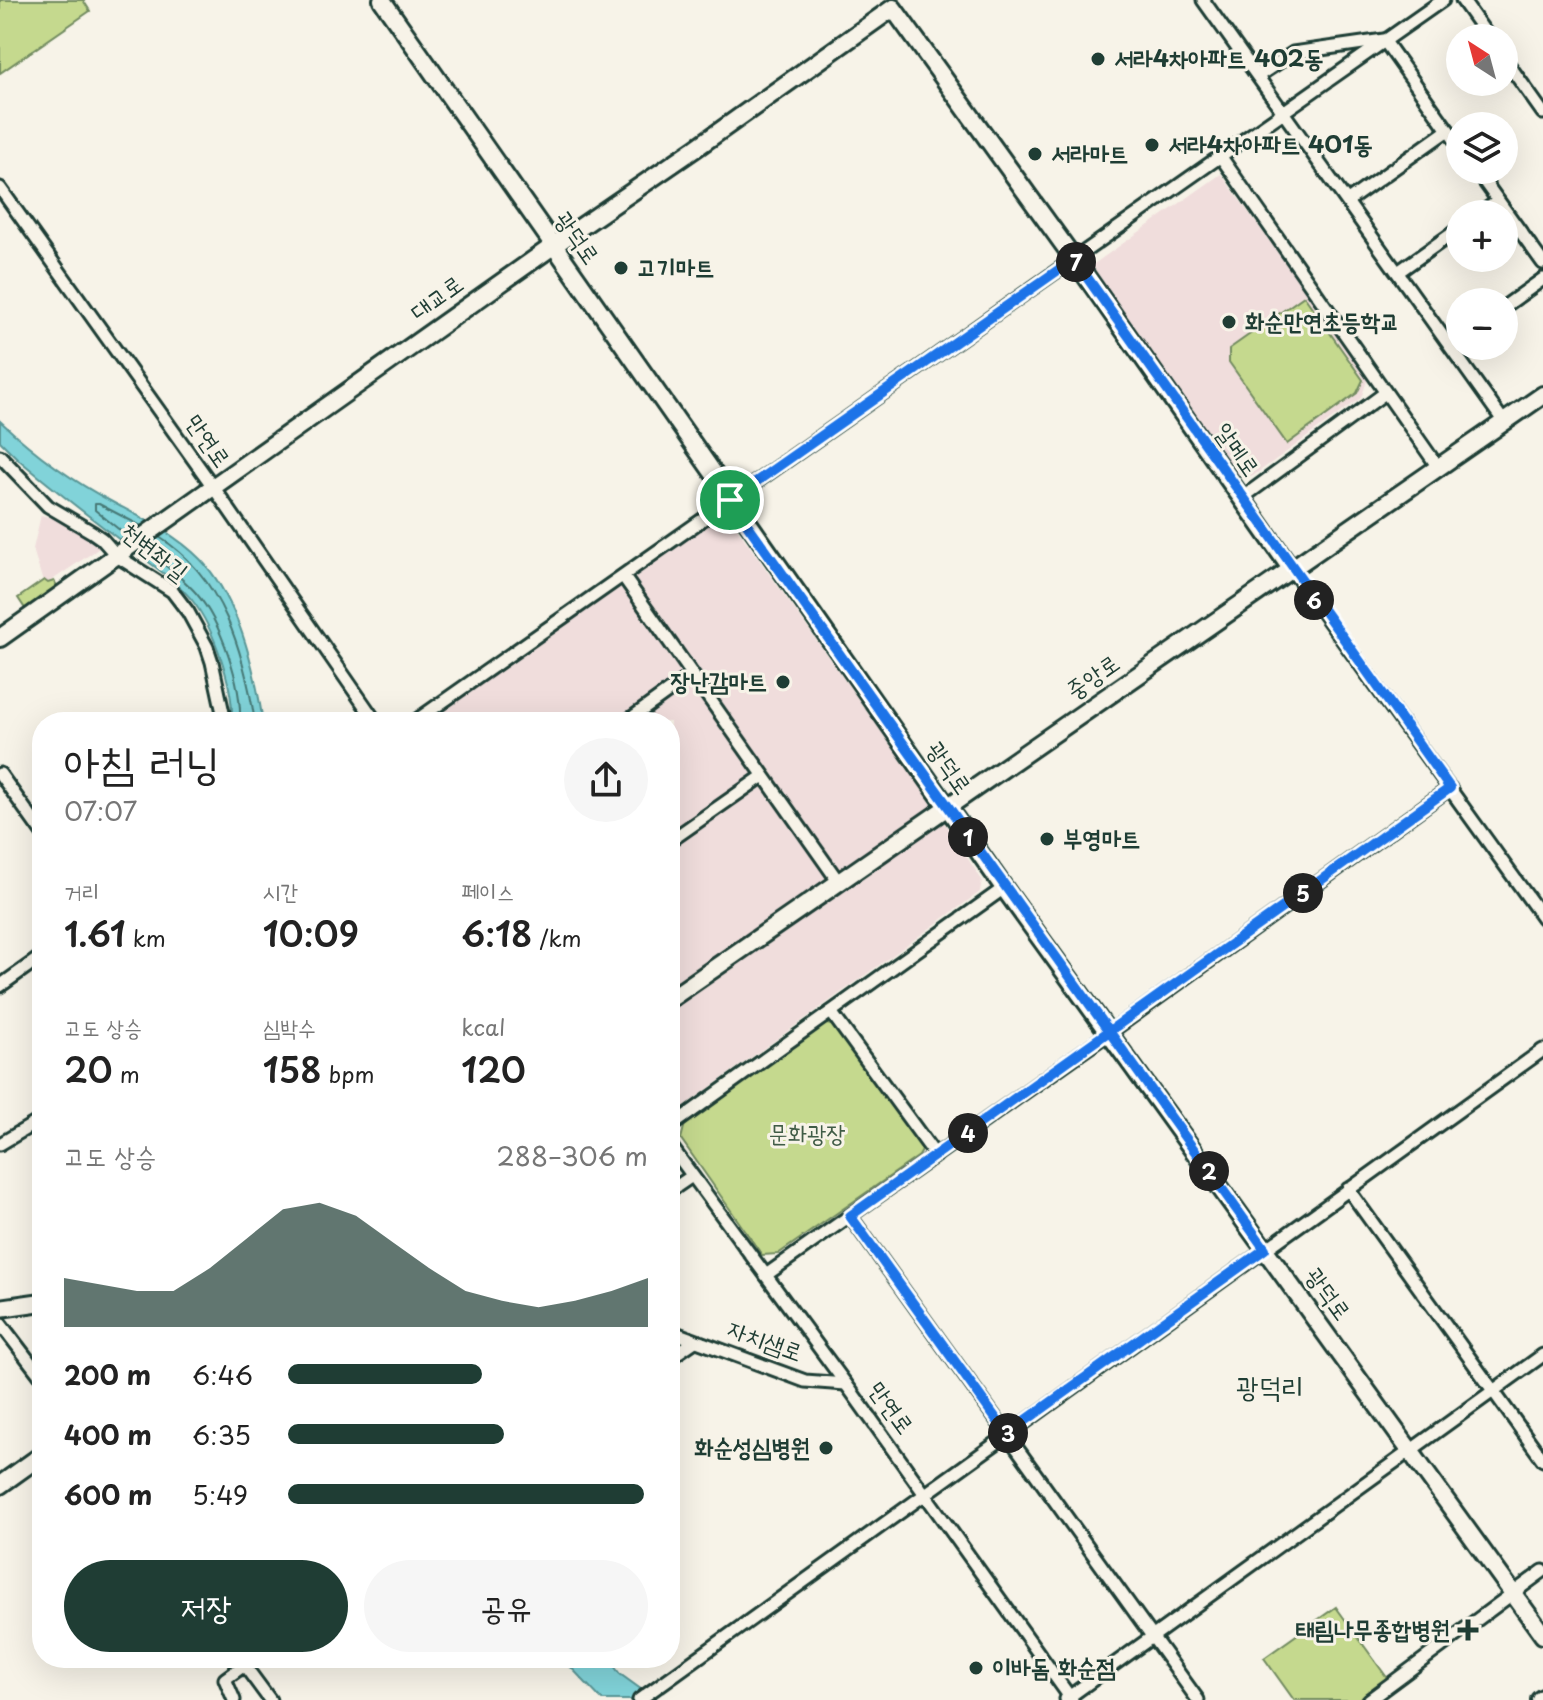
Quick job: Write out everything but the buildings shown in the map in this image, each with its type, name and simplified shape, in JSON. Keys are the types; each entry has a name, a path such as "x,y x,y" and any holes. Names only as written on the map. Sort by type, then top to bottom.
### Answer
{"street":[{"name":"광덕로","path":"382,0 947,808 1543,1635"},
{"path":"1203,0 1398,272 1446,330"},
{"path":"428,712 1443,0"},
{"path":"1462,0 1479,24"},
{"name":"대교로","path":"0,638 899,4"},
{"name":"알메로","path":"899,4 1292,570 1543,918"},
{"path":"1258,76 1293,53 1384,40"},
{"path":"1384,40 1446,127"},
{"path":"1518,78 1543,113"},
{"path":"1348,201 1446,131"},
{"path":"1221,157 1438,467"},
{"name":"만연로","path":"0,188 214,488 368,712"},
{"path":"1518,229 1543,263"},
{"path":"1398,272 1446,238"},
{"path":"1518,297 1543,279"},
{"path":"1466,360 1504,422"},
{"path":"1242,498 1385,393"},
{"name":"중앙로","path":"680,992 1543,395"},
{"name":"천변좌길","path":"1,458 40,499 102,539 172,591 188,612 212,662 223,712"},
{"path":"623,576 838,881"},
{"path":"640,712 691,675"},
{"path":"0,774 32,819"},
{"path":"680,834 763,776"},
{"path":"766,1275 1450,788"},
{"path":"680,1120 1004,888"},
{"path":"0,986 32,963"},
{"path":"831,1012 936,1156"},
{"path":"641,1699 1543,1050"},
{"path":"0,1144 32,1125"},
{"name":"만연로","path":"680,1159 925,1493 1069,1699"},
{"path":"680,1184 692,1176"},
{"path":"1348,1189 1543,1460"},
{"path":"850,1216 1198,1700"},
{"path":"0,1308 32,1303"},
{"path":"0,1323 32,1365"},
{"name":"자치샘로","path":"680,1335 805,1381 846,1384"},
{"path":"680,1351 695,1341"},
{"path":"1069,1699 1543,1355"},
{"path":"0,1485 32,1462"},
{"path":"1375,1698 1543,1571"},
{"path":"234,1700 225,1679 237,1668"},
{"path":"251,1668 270,1700"}],"shaded area":[{"name":"화순만연초등학교","path":"1221,174 1368,378 1361,398 1253,476 1237,474 1091,266"},
{"path":"41,515 68,522 101,547 48,583 42,579 33,549"},
{"path":"715,515 731,520 920,786 982,880 980,892 680,1109 680,712 429,712"}],"green space":[{"path":"0,0 83,0 90,11 0,73"},
{"path":"1304,296 1363,380 1357,393 1287,444 1229,362 1229,349"},
{"path":"44,580 48,583 54,581 58,587 26,610 18,598"},
{"name":"문화광장","path":"822,1023 836,1026 923,1149 919,1156 778,1254 762,1255 681,1139 686,1119"},
{"path":"1336,1607 1388,1679 1358,1700 1294,1700 1264,1658"}],"water":[{"path":"0,421 68,476 159,528 200,559 235,614 250,658 261,712 232,712 226,675 208,626 192,600 178,585 18,459 0,441"},
{"path":"572,1668 616,1668 656,1700 602,1700"}],"place":[{"name":"서라4차아파트 402동","path":"1098,59"},
{"name":"서라4차아파트 401동","path":"1152,145"},
{"name":"서라마트","path":"1035,154"},
{"name":"고기마트","path":"621,268"},
{"name":"화순만연초등학교","path":"1229,322"},
{"name":"장난감마트","path":"783,682"},
{"name":"부영마트","path":"1047,839"},
{"name":"화순성심병원","path":"826,1448"},
{"name":"태림나무종합병원","path":"1468,1630"},
{"name":"이바돔 화순점","path":"976,1668"}],"district":[{"name":"광덕리","path":"1270,1387"}],"route":[{"path":"730,500 1009,895 1109,1033 1265,1249 1007,1434 850,1216 1109,1033 1450,788 1292,570 1074,259 730,500"}]}
